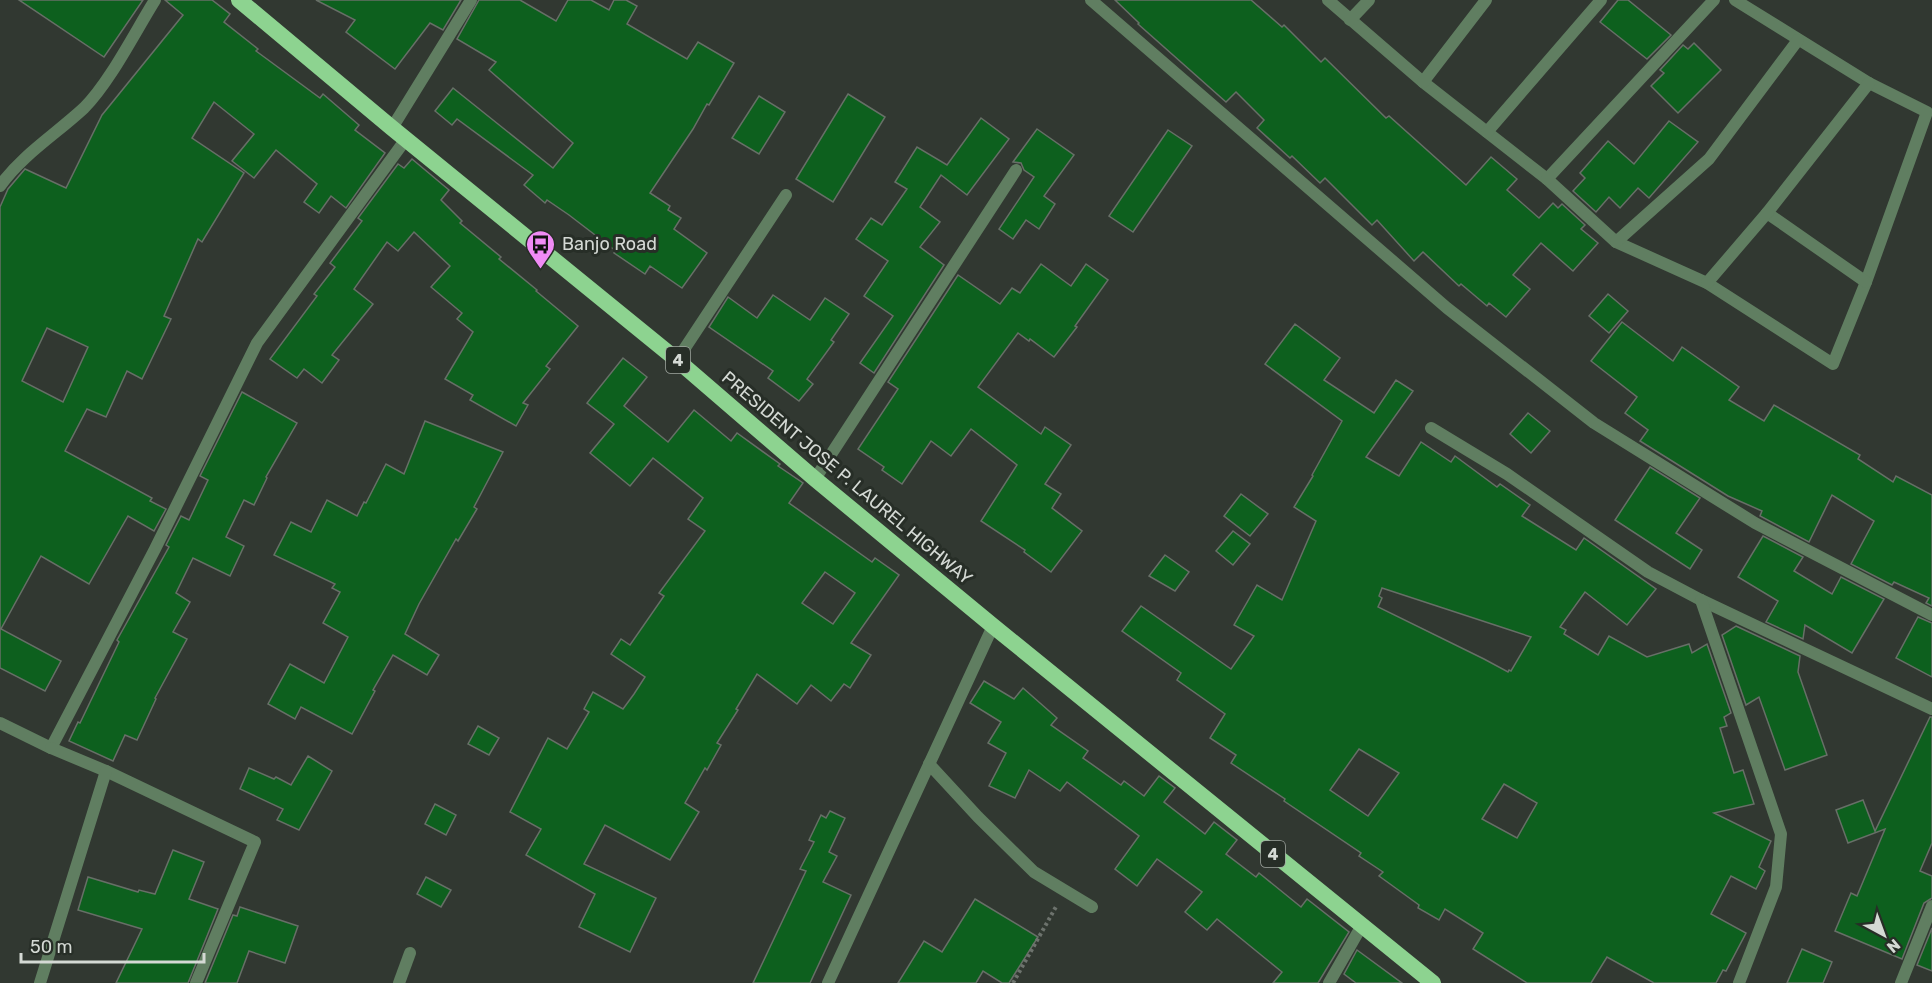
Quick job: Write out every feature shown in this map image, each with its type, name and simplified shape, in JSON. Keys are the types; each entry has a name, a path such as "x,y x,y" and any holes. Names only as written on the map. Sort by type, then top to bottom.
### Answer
{"highway":[{"name":"PRESIDENT JOSE P. LAUREL HIGHWAY","path":"239,0 677,360 815,479 993,626 1361,927 1433,983"}],"street":[{"path":"0,186 14,168 85,107 99,91 154,0"},
{"path":"392,128 471,0"},
{"path":"1091,0 1447,308 1594,423 1755,523 1932,615"},
{"path":"1328,0 1423,82 1547,179 1616,242 1707,283 1833,364 1866,282 1927,112 1869,83 1735,0"},
{"path":"1350,20 1368,0"},
{"path":"1423,82 1486,0"},
{"path":"1487,132 1601,0"},
{"path":"1547,179 1714,0"},
{"path":"1616,242 1709,159 1798,40"},
{"path":"1707,283 1767,213 1869,83"},
{"path":"51,748 155,549 257,343 406,139"},
{"path":"815,479 1016,170"},
{"path":"677,360 786,195"},
{"path":"1767,213 1866,282"},
{"path":"1431,428 1508,474 1648,572 1701,600 1932,709"},
{"path":"1701,600 1781,834 1776,887 1739,983"},
{"path":"828,983 993,626"},
{"path":"0,723 255,842 196,983"},
{"path":"929,764 978,817 1034,872 1092,907"},
{"path":"40,983 106,771"},
{"path":"1901,983 1932,906"},
{"path":"1329,983 1361,927"},
{"path":"399,983 410,953"}],"path":[{"path":"1013,983 1065,891"}],"building":[{"path":"19,0 143,0 104,57"},
{"path":"165,0 212,0 230,14 224,22 258,49 256,51 320,98 323,94 359,125 355,130 385,153 346,208 331,196 319,213 304,202 317,184 276,150 254,178 232,161 254,134 214,102 192,138 244,173 202,242 198,239 164,316 171,319 142,379 127,371 106,417 87,409 65,451 152,498 150,501 166,509 154,531 128,516 89,584 41,556 1,629 61,661 45,691 0,668 0,207 8,189 25,169 66,188 102,115 183,15","holes":["47,328 88,347 63,402 22,381"]},
{"path":"316,0 461,0 443,30 430,23 395,69 346,32 355,20"},
{"path":"479,0 520,0 556,21 568,0 591,0 609,10 614,0 626,0 637,6 627,24 687,59 698,42 734,63 650,193 670,206 668,210 681,218 674,229 707,253 682,288 650,266 645,274 614,253 616,251 569,215 547,200 545,203 524,185 533,175 457,119 452,125 435,111 453,88 553,168 573,143 489,70 496,62 457,39"},
{"path":"1115,0 1251,0 1282,27 1284,25 1321,62 1325,58 1386,118 1389,116 1466,185 1491,157 1517,179 1507,190 1539,218 1553,203 1558,208 1562,204 1585,225 1581,229 1598,243 1573,271 1541,243 1513,275 1530,289 1506,317 1489,303 1487,306 1461,284 1459,286 1423,252 1414,261 1377,220 1372,225 1325,178 1320,183 1292,156 1290,158 1257,128 1264,120 1236,92 1226,102 1138,24"},
{"path":"1618,0 1628,0 1671,35 1647,59 1600,22"},
{"path":"1694,43 1721,70 1678,113 1651,86 1664,73 1660,70 1683,45 1688,49"},
{"path":"848,94 885,117 833,202 796,179"},
{"path":"759,96 785,112 759,154 732,138"},
{"path":"981,118 1009,139 967,195 941,175 920,207 940,222 920,247 944,265 874,373 860,363 893,316 864,296 888,261 856,239 871,218 882,225 907,189 895,182 917,147 947,165"},
{"path":"1669,121 1698,142 1649,198 1638,188 1620,208 1609,197 1596,212 1573,191 1585,178 1580,173 1608,141 1634,164"},
{"path":"1037,129 1074,155 1044,196 1055,204 1039,229 1026,220 1013,239 999,229 1034,177 1024,170 1021,163 1013,162"},
{"path":"1168,130 1192,146 1133,232 1109,216"},
{"path":"412,159 449,190 441,200 462,221 460,223 578,326 546,366 550,369 523,403 528,405 516,426 470,400 473,395 445,379 473,332 457,319 462,313 431,287 450,266 414,232 398,251 387,242 354,289 373,304 332,355 339,360 322,383 304,369 297,378 270,359 317,296 314,294 335,267 330,263 362,221 358,218 398,164 404,168"},
{"path":"1041,264 1071,286 1086,264 1108,280 1054,357 1018,333 978,387 1041,434 1045,427 1071,445 1045,484 1061,494 1052,508 1082,531 1051,572 1024,552 1025,550 981,521 1017,465 971,429 951,456 931,441 902,484 882,470 884,467 858,449 898,389 888,382 958,275 1000,304 1012,288 1020,293"},
{"path":"1608,294 1628,311 1609,333 1589,316"},
{"path":"773,295 810,320 825,298 849,314 831,340 834,342 807,379 813,384 799,401 768,378 773,371 709,327 728,297 757,318"},
{"path":"1622,322 1673,361 1682,347 1739,387 1729,400 1764,421 1774,405 1860,455 1858,459 1893,482 1896,476 1932,495 1932,606 1926,603 1929,598 1894,582 1892,585 1851,564 1874,521 1832,495 1809,542 1760,516 1762,511 1728,496 1640,441 1648,430 1625,413 1637,397 1591,361"},
{"path":"1295,324 1340,358 1324,380 1374,413 1396,380 1413,391 1366,457 1399,476 1421,442 1451,462 1455,456 1497,487 1500,484 1530,505 1522,516 1576,550 1584,538 1656,589 1627,625 1585,592 1560,627 1566,630 1564,634 1598,655 1609,636 1647,657 1689,644 1692,653 1707,644 1731,713 1724,717 1727,726 1720,728 1734,773 1743,770 1754,804 1714,813 1771,841 1759,867 1765,871 1756,889 1731,876 1711,914 1746,933 1726,971 1723,970 1716,983 1654,983 1607,957 1591,983 1527,983 1473,949 1483,933 1445,909 1439,920 1418,908 1419,905 1379,876 1383,872 1359,856 1361,853 1231,763 1236,755 1210,738 1225,714 1177,680 1181,673 1122,631 1141,606 1231,669 1254,636 1234,625 1257,585 1282,600 1316,521 1294,507 1342,421 1265,364","holes":["1382,588 1507,629 1531,637 1511,671 1508,672 1378,607 1382,598 1379,596","1359,749 1399,773 1368,816 1330,790","1504,784 1537,803 1517,838 1482,819"]},
{"path":"623,358 647,377 624,406 668,442 694,410 731,441 737,433 803,483 789,503 872,562 875,558 899,575 851,643 871,655 850,688 844,684 831,701 811,685 797,704 757,674 717,743 721,745 685,803 699,812 670,860 605,825 584,864 656,898 630,952 579,927 595,894 526,855 541,829 510,812 548,738 567,749 589,712 584,709 593,692 623,709 634,694 645,677 611,654 621,639 630,645 664,596 659,593 705,531 688,519 703,498 653,458 630,486 590,453 614,424 587,403","holes":["825,572 855,593 833,624 802,603"]},
{"path":"242,392 297,423 266,477 254,505 244,500 226,537 244,546 230,576 193,558 176,593 190,602 173,632 187,639 155,698 137,740 125,735 113,761 69,741 119,642 117,640 169,547 166,545 181,516 189,520 208,480 200,476"},
{"path":"1528,413 1550,431 1531,453 1510,434"},
{"path":"425,421 503,452 474,507 477,509 458,541 456,539 419,604 405,634 439,655 427,675 393,655 352,734 301,707 295,719 268,704 290,664 324,683 348,637 323,623 340,592 332,588 335,584 274,555 291,522 311,532 327,500 357,516 386,464 404,474"},
{"path":"1650,467 1700,498 1676,533 1702,550 1690,569 1615,520"},
{"path":"1241,494 1268,514 1250,536 1224,516"},
{"path":"1233,531 1250,544 1233,565 1216,551"},
{"path":"1763,536 1803,557 1794,571 1832,594 1841,577 1884,599 1852,653 1805,625 1803,639 1766,622 1778,601 1738,577"},
{"path":"1165,555 1189,572 1175,591 1149,576"},
{"path":"1918,617 1932,623 1932,677 1896,658"},
{"path":"1736,626 1800,656 1798,672 1827,755 1785,770 1759,697 1746,705 1722,635"},
{"path":"984,681 1014,699 1023,688 1057,718 1051,725 1088,751 1083,758 1121,785 1124,781 1144,796 1159,776 1175,788 1164,802 1205,834 1214,822 1237,840 1226,854 1256,877 1259,873 1301,907 1307,899 1349,932 1318,983 1273,983 1282,972 1217,919 1207,930 1185,912 1202,892 1157,859 1137,886 1115,869 1139,836 1067,782 1060,791 1029,770 1015,798 989,786 1006,753 988,743 1001,722 970,703"},
{"path":"1932,717 1932,843 1920,871 1932,876 1932,898 1924,903 1902,959 1835,931 1851,893 1857,896 1885,829 1848,843 1836,810 1863,800 1875,831"},
{"path":"478,726 499,738 489,755 468,744"},
{"path":"308,756 332,771 299,830 277,820 283,809 240,789 249,768 291,785"},
{"path":"435,804 456,815 446,835 425,824"},
{"path":"830,811 845,818 829,852 837,856 823,882 851,895 810,983 753,983 806,871 800,869 814,842 809,840 821,815 826,818"},
{"path":"173,850 204,862 189,899 218,909 188,983 116,983 142,929 78,910 88,877 138,892 139,890 155,894"},
{"path":"426,877 451,890 441,907 417,894"},
{"path":"975,899 1038,937 1009,983 1002,983 983,971 976,983 898,983 924,941 942,952"},
{"path":"240,907 298,926 285,963 249,951 237,983 205,983 233,915 237,916"},
{"path":"1932,928 1932,971 1917,965"},
{"path":"1802,949 1832,962 1823,983 1787,983"},
{"path":"1357,950 1402,983 1356,983 1344,974"}],"place":[{"name":"Banjo Road","path":"541,270"}]}
